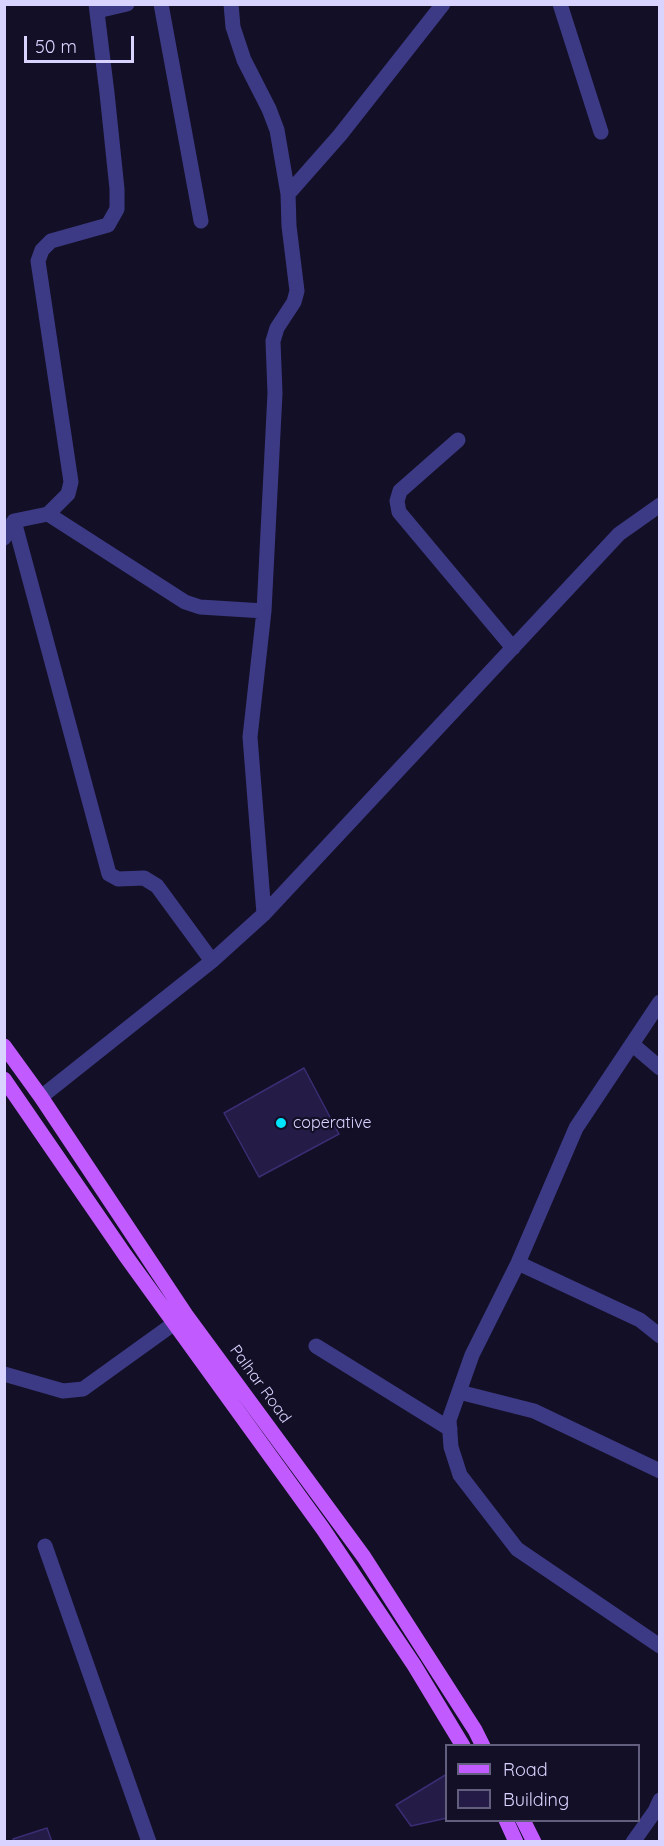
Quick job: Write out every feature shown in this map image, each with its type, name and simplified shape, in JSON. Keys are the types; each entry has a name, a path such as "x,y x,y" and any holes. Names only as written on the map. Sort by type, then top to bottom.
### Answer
{"main road":[{"name":"Palhar Road","path":"4,1046 41,1098 180,1319 414,1665 462,1744"},
{"name":"Palhar Road","path":"4,1079 125,1255 239,1386 364,1557 482,1744"},
{"path":"506,1822 516,1842"},
{"path":"524,1822 534,1842"}],"street":[{"path":"4,538 14,521 48,514 68,494 71,482 38,261 42,250 51,241 108,225 117,209 117,189 97,8 128,4"},
{"path":"161,4 201,221"},
{"path":"231,4 233,27 244,60 277,130 288,194 289,226 297,291 294,302 277,328 273,341 275,393 264,610 250,737 264,914"},
{"path":"288,194 340,135 443,4"},
{"path":"560,4 601,132"},
{"path":"458,440 400,491 397,501 399,512 513,648"},
{"path":"41,1098 212,961 264,914 619,534 660,505"},
{"path":"48,514 185,602 200,607 264,610"},
{"path":"14,521 109,874 118,879 144,878 157,886 212,961"},
{"path":"660,1002 576,1128 518,1263 472,1354 449,1420 451,1447 460,1475 517,1550 660,1646"},
{"path":"632,1044 660,1068"},
{"path":"518,1263 640,1320 660,1336"},
{"path":"4,1374 63,1391 83,1389 180,1319"},
{"path":"316,1346 450,1430"},
{"path":"459,1392 534,1411 660,1471"},
{"path":"45,1546 149,1842"},
{"path":"633,1842 660,1800"}],"building":[{"name":"coperative","path":"304,1068 339,1134 259,1177 224,1113"},
{"path":"445,1775 445,1818 411,1826 396,1805"},
{"path":"47,1828 52,1842 14,1842 13,1839"}],"place":[{"name":"coperative","path":"281,1123"}]}
